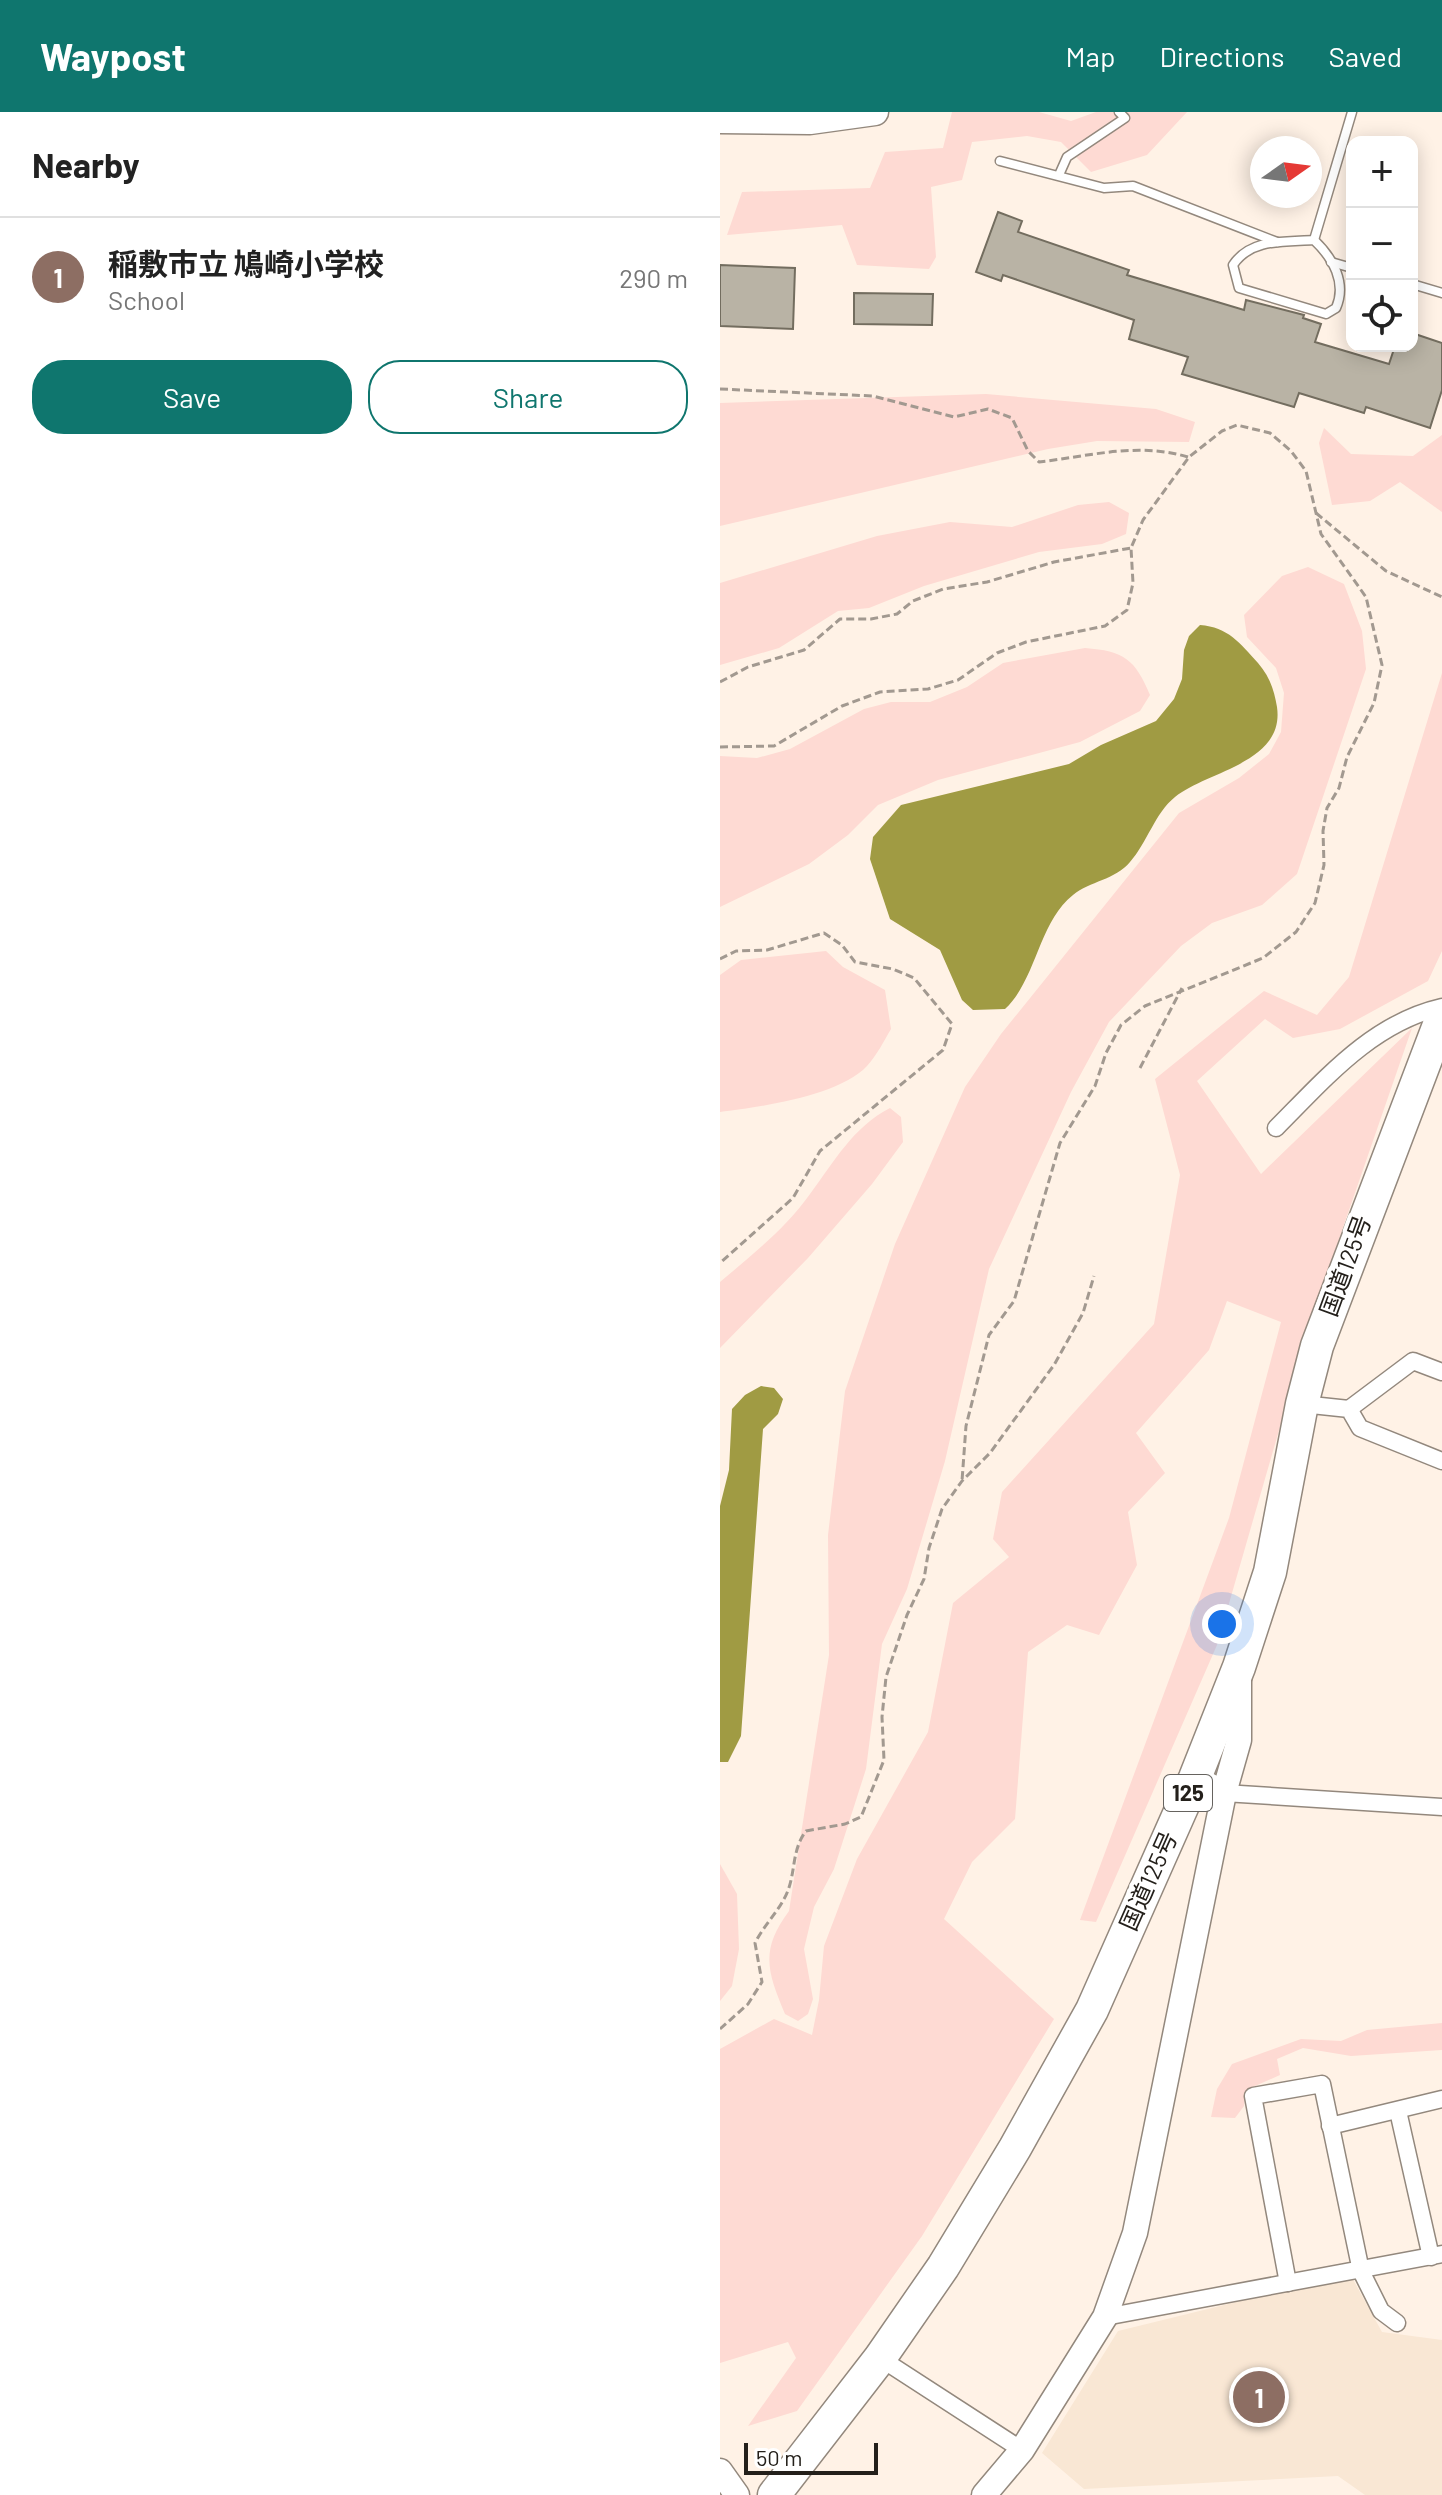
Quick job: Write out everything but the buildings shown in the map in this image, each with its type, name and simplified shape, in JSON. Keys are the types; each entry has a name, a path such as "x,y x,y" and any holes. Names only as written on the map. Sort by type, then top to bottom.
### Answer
{"highway":[{"name":"国道125号","path":"774,2495 880,2358 943,2267 1092,2010 1195,1778 1239,1667 1270,1572 1302,1404 1333,1298 1442,1017"}],"main road":[{"path":"720,120 810,121 875,112"}],"street":[{"path":"1276,1128 1346,1059 1385,1029 1417,1012 1442,1007"},
{"path":"1302,1404 1349,1409 1413,1361 1442,1372"},
{"path":"1349,1409 1360,1428 1442,1461"},
{"path":"984,2495 1022,2450 1105,2317 1135,2233 1224,1793 1239,1740 1242,1706 1239,1667"},
{"path":"1195,1778 1224,1793 1442,1807"},
{"path":"1288,2283 1253,2096 1322,2084 1361,2271 1381,2311 1397,2323"},
{"path":"1330,2126 1442,2099"},
{"path":"1105,2317 1436,2256 1398,2111"},
{"path":"880,2358 1022,2450"},
{"path":"720,2471 737,2495"}],"lane":[{"path":"1059,175 1067,157 1125,118 1119,112"},
{"path":"1314,240 1352,112"},
{"path":"1000,161 1104,188 1133,186 1277,242"},
{"path":"1314,240 1331,262 1341,284 1341,298 1336,308 1326,314 1239,288 1233,265 1249,248 1277,242 1314,240"},
{"path":"1331,262 1346,266"},
{"path":"1418,286 1442,293"}],"path":[{"path":"720,389 873,396 954,417 988,409 1012,418 1028,451 1039,462 1113,450 1167,451 1189,457"},
{"path":"720,747 774,746 842,706 880,692 958,680 997,653 1026,642 1105,626 1127,610 1133,583 1131,548 1143,520 1189,457 1222,431 1237,425 1270,433 1291,451 1306,471 1316,513 1332,552 1366,597 1382,665 1374,703 1347,757 1339,788 1327,808 1323,831 1324,865 1315,903 1296,932 1263,958 1182,988 1145,1006 1121,1025 1106,1053 1095,1086 1060,1143 1014,1301 989,1335 966,1426 962,1481"},
{"path":"1316,513 1386,571 1442,597"},
{"path":"720,682 748,667 804,650 840,619 871,619 897,614 913,601 943,589 987,582 1054,562 1131,548"},
{"path":"720,959 736,951 767,950 824,933 842,945 855,962 893,969 914,978 952,1024 943,1050 820,1151 793,1198 720,1263"},
{"path":"1140,1068 1182,988"},
{"path":"720,2029 748,2004 762,1982 755,1943 791,1883 795,1845 806,1831 845,1824 861,1817 884,1760 882,1717 886,1677 907,1615 924,1579 929,1548 942,1509 962,1481 990,1453 1054,1365 1083,1313 1094,1276"}],"shaded area":[{"path":"952,112 1039,112 1071,121 1096,112 1187,112 1147,155 1091,172 1061,142 1027,136 972,142 962,180 931,187 936,257 929,269 857,265 842,225 727,235 742,192 870,188 885,152 943,148"},
{"path":"986,394 1156,409 1195,422 1189,442 1097,441 1048,449 720,526 720,403"},
{"path":"1324,428 1351,454 1413,456 1442,435 1442,512 1400,482 1370,501 1332,505 1319,443"},
{"path":"1109,502 1129,513 1126,534 1102,544 1039,552 924,586 869,608 838,611 779,648 720,665 720,583 877,536 950,522 1012,527 1078,505"},
{"path":"1308,567 1344,584 1362,631 1366,669 1297,874 1262,905 1212,923 1181,946 1109,1022 1071,1092 989,1269 945,1461 907,1589 882,1644 866,1769 834,1869 814,1907 804,1949 813,1999 808,2014 798,2021 785,2014 779,1999 771,1973 770,1949 789,1911 829,1655 828,1535 845,1391 895,1244 965,1087 1001,1034 1179,813 1239,778 1269,754 1281,732 1284,693 1276,668 1247,637 1244,615 1282,576"},
{"path":"1200,625 1210,626 1233,637 1266,673 1277,707 1276,726 1269,741 1241,763 1175,797 1124,868 1080,890 1061,907 1016,997 1005,1009 973,1010 962,1000 940,950 890,919 870,859 873,837 901,805 1069,764 1101,745 1156,721 1174,699 1182,679 1184,650 1189,636"},
{"path":"1085,648 1119,655 1133,665 1150,695 1140,711 1080,742 938,780 878,805 848,835 809,864 720,907 720,756 757,758 790,749 864,709 891,702 930,702 967,687 1003,663"},
{"path":"1442,673 1442,951 1428,981 1340,1029 1293,1038 1265,1019 1197,1081 1261,1174 1412,1028 1310,1323 1217,1645 1096,1922 1080,1920 1229,1518 1281,1322 1227,1301 1209,1350 1136,1433 1165,1473 1128,1512 1137,1565 1099,1635 1067,1625 1028,1652 1015,1819 972,1862 944,1919 1054,2019 922,2236 797,2411 748,2426 796,2358 788,2342 720,2363 720,2049 774,2019 812,2035 824,1946 857,1859 928,1732 953,1603 1009,1557 993,1539 1002,1492 1154,1324 1180,1175 1155,1079 1264,991 1317,1015 1349,977"},
{"path":"826,951 843,967 885,990 891,1029 877,1053 867,1066 838,1085 777,1103 720,1112 720,975 741,960"},
{"path":"890,1108 901,1117 903,1142 872,1184 808,1258 720,1348 720,1282 790,1218 855,1135"},
{"path":"761,1386 774,1388 783,1399 778,1414 763,1429 741,1736 728,1762 720,1762 720,1506 729,1470 732,1409 745,1395"},
{"path":"720,1864 737,1894 739,1949 732,1986 720,2001"},
{"path":"1442,2023 1442,2050 1351,2056 1303,2048 1277,2059 1280,2075 1246,2090 1244,2106 1235,2118 1211,2117 1217,2089 1232,2064 1301,2039 1341,2041 1367,2030"},
{"path":"1350,2274 1382,2332 1442,2340 1442,2495 1365,2495 1338,2476 1084,2489 1042,2453 1118,2331"}],"place":[{"name":"稲敷市立 鳩崎小学校","path":"1259,2397"}]}
